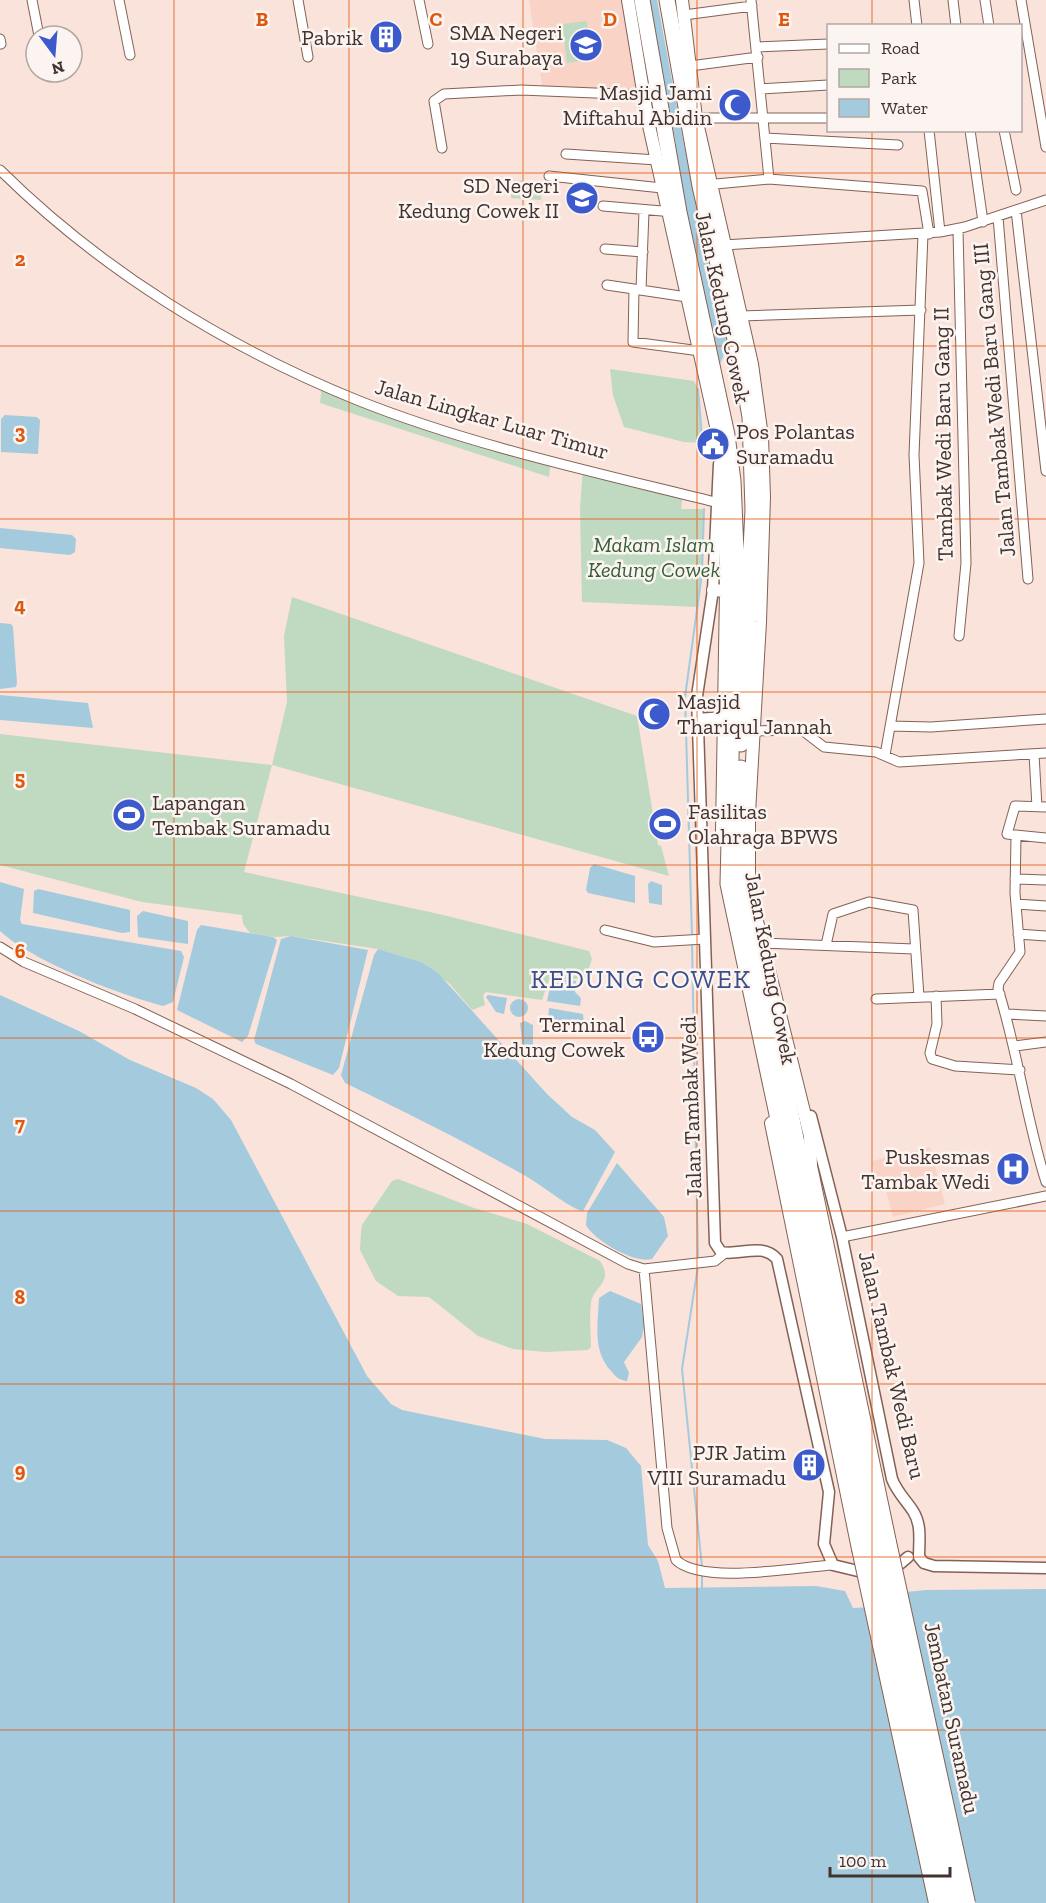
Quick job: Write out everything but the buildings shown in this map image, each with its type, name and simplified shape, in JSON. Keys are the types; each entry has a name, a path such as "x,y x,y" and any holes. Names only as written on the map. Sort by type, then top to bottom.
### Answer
{"highway":[{"name":"Jalan Kedung Cowek","path":"642,0 662,22 663,55 706,185 750,417 753,473 741,750 740,889 788,1100 874,1546"},
{"name":"Jalan Kedung Cowek","path":"667,0 662,22 663,55 674,213 708,375 727,435 735,509 728,884 874,1546"},
{"path":"750,554 762,568"},
{"name":"Jembatan Suramadu","path":"874,1546 946,1903"},
{"name":"Jembatan Suramadu","path":"874,1546 959,1903"}],"main road":[{"name":"Jalan Kedung Cowek","path":"628,0 662,188 674,213 687,297 705,354"},
{"name":"Jalan Kedung Cowek","path":"682,0 662,22 690,66 706,185 724,245 758,393 764,497 753,730"},
{"name":"Jalan Kedung Cowek","path":"708,375 726,508 719,591 724,717 721,870 723,897 874,1546"},
{"name":"Jalan Tambak Wedi Baru","path":"753,730 747,876 760,943 797,1077"},
{"path":"797,1077 810,1136 812,1166 935,1903"},
{"name":"Jembatan Suramadu","path":"874,1546 969,1903"}],"street":[{"path":"32,0 37,24"},
{"path":"118,0 130,55"},
{"path":"298,0 308,57"},
{"path":"419,0 428,44"},
{"path":"914,0 917,24"},
{"path":"953,0 956,24"},
{"path":"985,0 989,24"},
{"path":"1021,0 1046,147"},
{"path":"662,22 752,3 769,179"},
{"path":"757,47 827,44"},
{"path":"690,66 758,57"},
{"path":"760,89 827,85"},
{"path":"442,148 434,101 444,94 521,90 644,95"},
{"path":"696,118 827,118"},
{"path":"929,132 940,230"},
{"path":"970,132 982,222"},
{"path":"1004,132 1016,189"},
{"path":"765,138 898,145"},
{"path":"566,154 657,160"},
{"name":"Jalan Lingkar Luar Timur","path":"0,170 51,216 135,281 231,340 292,370 358,400 436,428 715,502"},
{"path":"549,176 662,188"},
{"path":"706,185 769,179 922,191 926,234 914,455 919,562 885,755"},
{"path":"724,245 926,234 940,230 958,230 1046,200"},
{"path":"603,206 674,213"},
{"path":"1016,210 1046,471"},
{"path":"644,211 643,252 637,289 633,342 705,354"},
{"name":"Jalan Tambak Wedi Baru Gang III","path":"998,217 1028,579"},
{"name":"Tambak Wedi Baru Gang II","path":"958,230 966,563 959,636"},
{"path":"605,249 643,252"},
{"path":"607,285 687,297"},
{"path":"740,316 921,310"},
{"name":"Jalan Tambak Wedi","path":"720,452 715,502 719,591 697,696 697,719 701,939 715,1243 718,1250 725,1253"},
{"path":"697,719 724,717"},
{"path":"890,726 931,727 1046,719"},
{"path":"753,730 802,730 824,747 885,755 895,761 905,762 1046,753"},
{"path":"1034,754 1035,782 1041,807 1014,807 1007,834 1016,837 1046,838"},
{"path":"1035,782 1046,782"},
{"path":"1016,837 1015,879 1020,954 999,983 1046,1182"},
{"path":"1015,879 1046,880"},
{"path":"826,945 833,914 869,902 913,910 919,997"},
{"path":"1016,904 1046,906"},
{"path":"605,930 654,942 701,939"},
{"path":"1018,934 1046,936"},
{"path":"760,943 914,949"},
{"path":"0,947 24,962 135,1009 281,1079 628,1264 644,1269 720,1259 725,1253 768,1251 779,1264 829,1492 824,1544 832,1565"},
{"path":"876,999 1000,994"},
{"path":"936,996 937,1024 930,1053 932,1059 955,1066 1020,1070"},
{"path":"1006,1014 1046,1016"},
{"path":"1015,1046 1046,1042"},
{"name":"Jalan Tambak Wedi Baru","path":"797,1077 813,1123 842,1237 892,1479 916,1516 919,1527 913,1557"},
{"path":"842,1237 1046,1196"},
{"path":"644,1269 667,1528 676,1560 695,1572 775,1571 832,1565 853,1569 859,1565 899,1555 913,1557 934,1566 1046,1568"}],"shaded area":[{"name":"SMA Negeri 19 Surabaya","path":"529,0 628,0 644,95 543,91"},
{"path":"930,1147 945,1204 893,1217 886,1191 879,1192 872,1161"}],"green space":[{"path":"587,21 592,59 567,63 562,24"},
{"path":"512,180 542,182 541,200 511,198"},
{"path":"610,369 694,381 698,389 703,443 684,442 624,427 613,395"},
{"path":"322,384 358,400 551,459 549,477 320,403"},
{"name":"Makam Islam Kedung Cowek","path":"583,468 683,494 681,509 704,509 702,572 697,607 582,602 580,509"},
{"path":"292,597 637,716 658,845 661,846 669,876 272,765 287,702 284,636"},
{"name":"Lapangan Tembak Suramadu","path":"0,734 272,765 244,872 439,914 589,951 592,959 586,978 549,980 542,1000 486,992 483,995 485,1005 472,1010 450,984 421,962 378,949 291,936 275,937 250,933 243,924 242,915 142,902 0,865"},
{"path":"398,1179 474,1208 527,1224 600,1261 605,1275 592,1298 591,1347 588,1350 546,1352 513,1349 478,1336 429,1297 398,1296 376,1281 360,1250 362,1225 392,1181"}],"water":[{"path":"649,0 657,0 684,145 728,345 720,364 673,153 672,145 676,144"},
{"path":"5,415 37,417 40,420 38,454 1,452 1,419"},
{"path":"0,528 72,535 76,539 75,552 70,555 0,548"},
{"path":"0,623 11,624 13,627 17,683 16,687 0,689"},
{"path":"0,695 88,703 93,728 0,720"},
{"path":"594,864 635,876 635,903 588,893 586,890 590,868"},
{"path":"651,881 662,885 662,905 649,903 648,884"},
{"path":"0,882 24,889 20,920 22,924 181,951 184,957 173,1002 163,1006 123,994 77,976 15,943 0,931"},
{"path":"38,889 130,910 130,932 122,933 33,913 34,891"},
{"path":"143,911 188,921 188,944 138,937 137,916"},
{"path":"201,925 273,937 277,940 248,1036 242,1042 177,1010 197,930"},
{"path":"291,936 368,950 339,1068 333,1075 256,1044 254,1040 281,939"},
{"path":"378,949 421,962 438,973 547,1094 572,1117 595,1130 615,1152 583,1211 572,1207 529,1178 484,1153 345,1083 341,1075 374,955"},
{"path":"563,980 576,981 575,992 581,998 580,1006 547,1001 550,987"},
{"path":"0,995 79,1031 130,1060 196,1088 213,1099 231,1120 367,1376 391,1404 402,1410 545,1439 607,1440 626,1448 641,1466 648,1545 658,1561 665,1588 816,1586 845,1591 853,1608 872,1607 875,1595 926,1590 1046,1589 1046,1903 0,1903"},
{"path":"488,995 507,998 504,1014 496,1012 486,997"},
{"path":"519,999 525,1002 528,1008 525,1014 519,1017 513,1014 510,1008 513,1002"},
{"path":"549,1008 583,1014 584,1023 548,1019"},
{"path":"525,1021 533,1025 533,1049 523,1052 520,1023"},
{"path":"617,1163 664,1217 668,1236 652,1259 635,1258 615,1250 590,1231 586,1225 587,1213"},
{"path":"610,1291 641,1304 644,1325 642,1337 624,1362 629,1373 627,1381 618,1378 611,1371 605,1363 599,1346 597,1327 599,1298"}],"waterway":[{"path":"698,389 703,449"},
{"path":"692,936 685,697 702,573 704,509"},
{"path":"692,942 698,1260"},
{"path":"698,1266 682,1369 702,1567"},
{"path":"702,1573 702,1588"}],"place":[{"name":"Pabrik","path":"386,37"},
{"name":"SMA Negeri 19 Surabaya","path":"586,45"},
{"name":"Masjid Jami Miftahul Abidin","path":"735,105"},
{"name":"SD Negeri Kedung Cowek II","path":"582,198"},
{"name":"Pos Polantas Suramadu","path":"713,444"},
{"name":"Masjid Thariqul Jannah","path":"654,714"},
{"name":"Lapangan Tembak Suramadu","path":"129,815"},
{"name":"Fasilitas Olahraga BPWS","path":"665,824"},
{"name":"Terminal Kedung Cowek","path":"648,1037"},
{"name":"Puskesmas Tambak Wedi","path":"1013,1169"},
{"name":"PJR Jatim VIII Suramadu","path":"809,1465"}],"district":[{"name":"KEDUNG COWEK","path":"641,979"}]}
